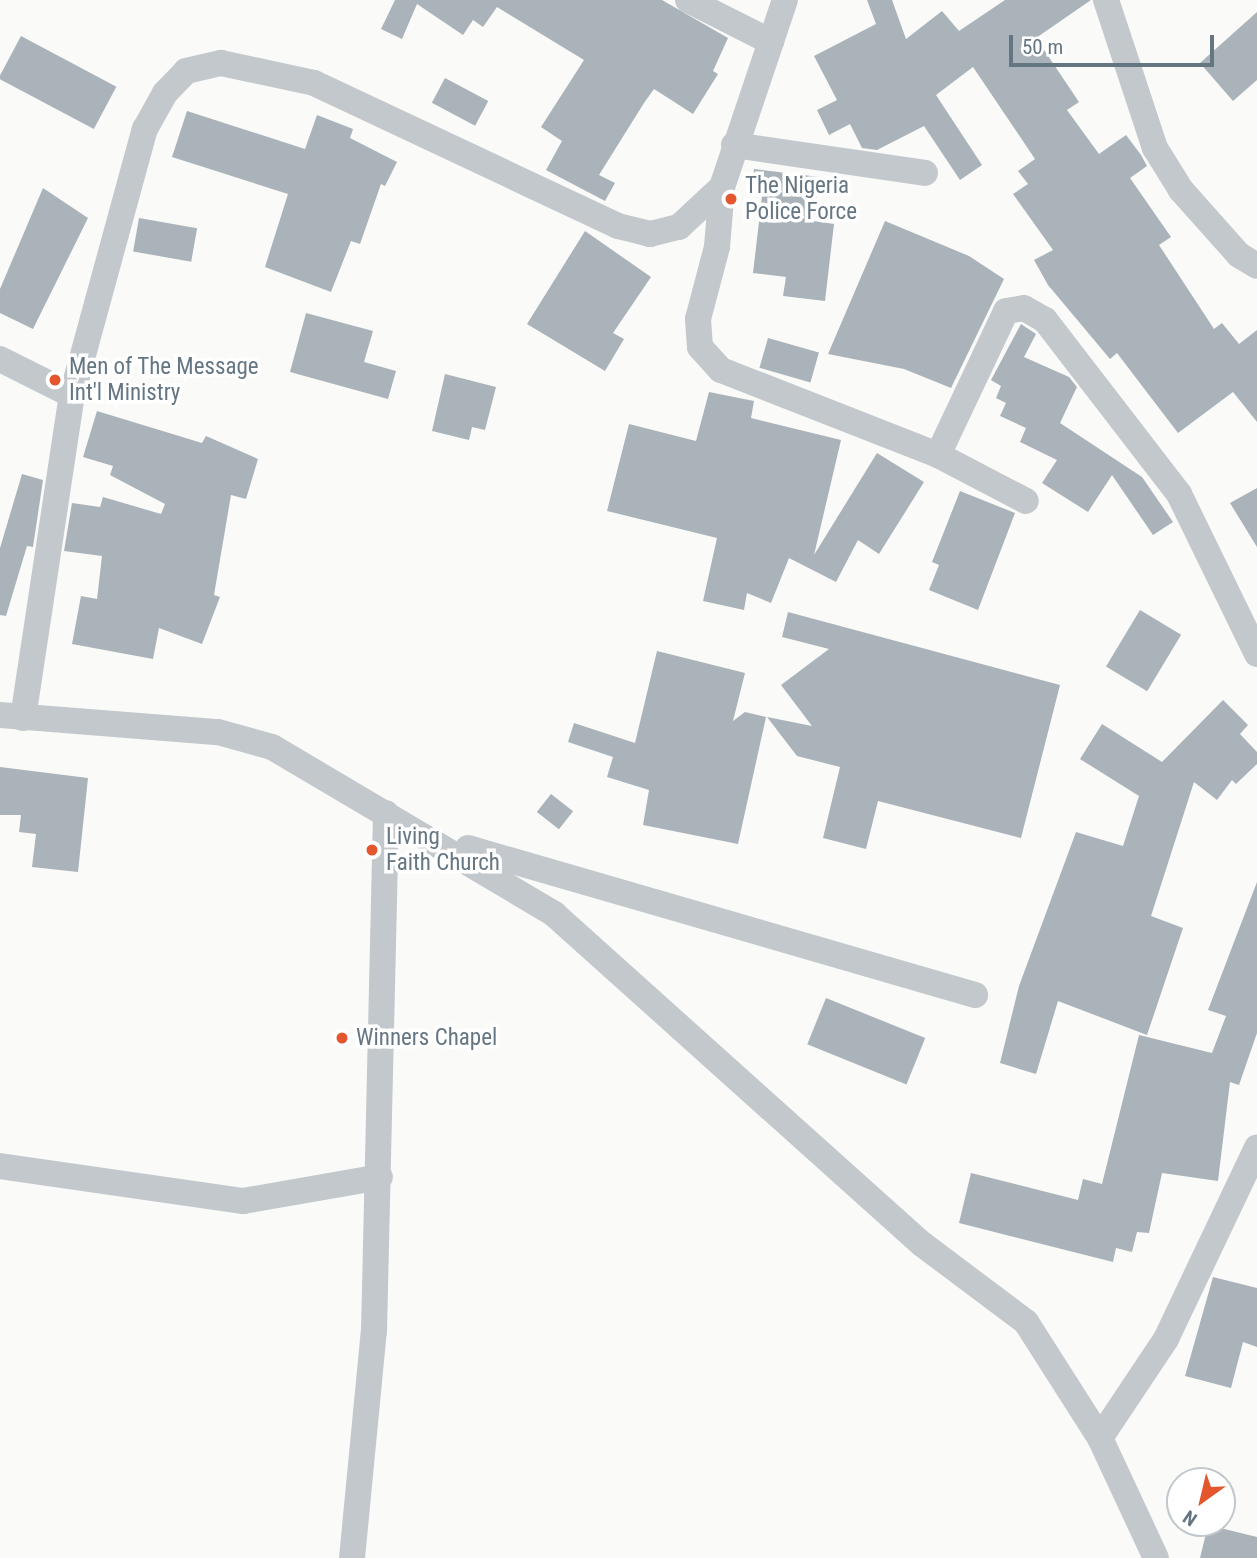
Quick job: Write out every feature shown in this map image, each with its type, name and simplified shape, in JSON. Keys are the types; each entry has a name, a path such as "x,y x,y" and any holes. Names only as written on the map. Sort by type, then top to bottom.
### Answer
{"street":[{"path":"688,0 771,43"},
{"path":"785,0 722,187 717,247 698,319 699,347 721,370 938,455 1026,501"},
{"path":"1106,0 1155,148 1181,190 1239,255 1257,267"},
{"path":"722,187 679,227 650,233 618,226 314,83 221,63 186,71 164,93 145,128 72,395 12,717 218,732 272,747 426,835 555,914 922,1244 1026,1322 1100,1438 1156,1558"},
{"path":"734,145 925,173"},
{"path":"938,455 1006,311 1024,308 1045,320 1179,494 1257,654"},
{"path":"0,359 72,395"},
{"path":"352,1558 374,1331 380,1177 386,813"},
{"path":"426,835 975,995"},
{"path":"1100,1438 1166,1339 1257,1147"},
{"path":"0,1166 243,1201 380,1177"}],"building":[{"path":"395,0 662,0 728,38 713,71 718,74 693,114 654,89 599,175 615,183 605,201 546,170 562,141 541,127 584,60 497,7 483,27 473,20 463,35 417,4 402,39 381,29"},
{"path":"867,0 892,0 906,39 942,11 959,31 1005,0 1091,0 1036,38 1079,102 1067,110 1099,154 1126,135 1141,155 1147,166 1130,178 1171,237 1159,245 1214,329 1222,323 1239,344 1257,330 1257,422 1233,392 1178,433 1117,353 1110,359 1048,285 1034,260 1053,250 1013,194 1028,184 1018,171 1035,159 973,67 936,95 982,165 960,180 924,126 877,150 862,148 850,124 829,135 817,110 837,100 814,56 876,24"},
{"path":"1257,12 1257,80 1233,101 1200,63"},
{"path":"21,36 116,87 94,129 0,79"},
{"path":"445,78 488,101 475,126 432,103"},
{"path":"187,111 305,149 317,115 353,129 350,138 397,162 385,186 381,184 360,244 351,241 331,292 265,267 288,194 172,157"},
{"path":"754,169 819,177 813,221 834,224 825,301 783,296 786,277 753,273 762,196 751,195"},
{"path":"43,188 88,218 33,329 0,313 0,289"},
{"path":"139,218 197,228 191,262 133,251"},
{"path":"885,221 969,256 1004,279 951,388 904,369 828,354"},
{"path":"585,231 651,277 613,333 624,339 605,371 527,324"},
{"path":"306,313 373,331 364,362 396,371 388,399 290,372"},
{"path":"1021,324 1036,334 1024,357 1069,377 1077,387 1060,423 1142,477 1173,522 1153,535 1112,475 1088,512 1042,483 1057,460 1020,442 1026,428 1000,416 1006,403 996,398 1001,386 991,380"},
{"path":"768,338 819,353 810,382 759,368"},
{"path":"445,374 496,387 485,430 472,427 469,440 432,431"},
{"path":"709,392 754,401 751,418 841,440 814,555 877,453 924,482 879,554 858,540 836,582 789,558 771,603 747,593 744,610 703,601 717,538 607,511 629,424 696,441"},
{"path":"97,411 202,443 206,436 258,459 246,499 231,495 214,595 220,597 202,644 159,628 153,659 72,644 81,596 97,599 102,556 64,551 72,503 100,507 103,497 161,514 165,504 110,475 113,466 83,457"},
{"path":"22,474 43,480 33,547 27,546 6,616 0,615 0,548"},
{"path":"1257,488 1257,547 1230,503"},
{"path":"960,491 1015,513 978,610 929,590 939,565 932,562"},
{"path":"1140,610 1181,635 1147,691 1106,667"},
{"path":"788,612 1060,685 1021,838 878,801 866,849 823,838 840,767 797,756 767,717 812,726 781,685 829,649 782,637"},
{"path":"657,651 745,673 733,721 745,712 766,717 738,844 643,825 649,790 607,777 613,757 568,742 574,723 635,743"},
{"path":"1223,700 1248,725 1240,734 1257,752 1257,764 1236,784 1232,780 1217,800 1194,782 1151,916 1183,928 1147,1035 1058,1001 1036,1074 1000,1063 1019,986 1076,832 1123,846 1139,796 1080,759 1102,724 1162,762"},
{"path":"0,767 88,778 78,872 32,867 36,834 19,832 21,815 0,815"},
{"path":"551,794 573,811 559,829 537,812"},
{"path":"1257,882 1257,1033 1239,1085 1230,1082 1218,1181 1162,1173 1149,1233 1137,1232 1132,1252 1116,1248 1113,1262 959,1223 971,1173 1078,1200 1083,1179 1102,1184 1139,1035 1212,1053 1226,1016 1208,1010"},
{"path":"826,998 925,1038 906,1084 807,1044"},
{"path":"1213,1277 1257,1288 1257,1347 1243,1342 1231,1388 1185,1376"},
{"path":"1236,1532 1257,1537 1257,1558 1200,1558 1205,1537 1236,1537"}],"place":[{"name":"The Nigeria Police Force","path":"731,199"},
{"name":"Men of The Message Int'l Ministry","path":"55,380"},
{"name":"Living Faith Church","path":"372,850"},
{"name":"Winners Chapel","path":"342,1038"}]}
